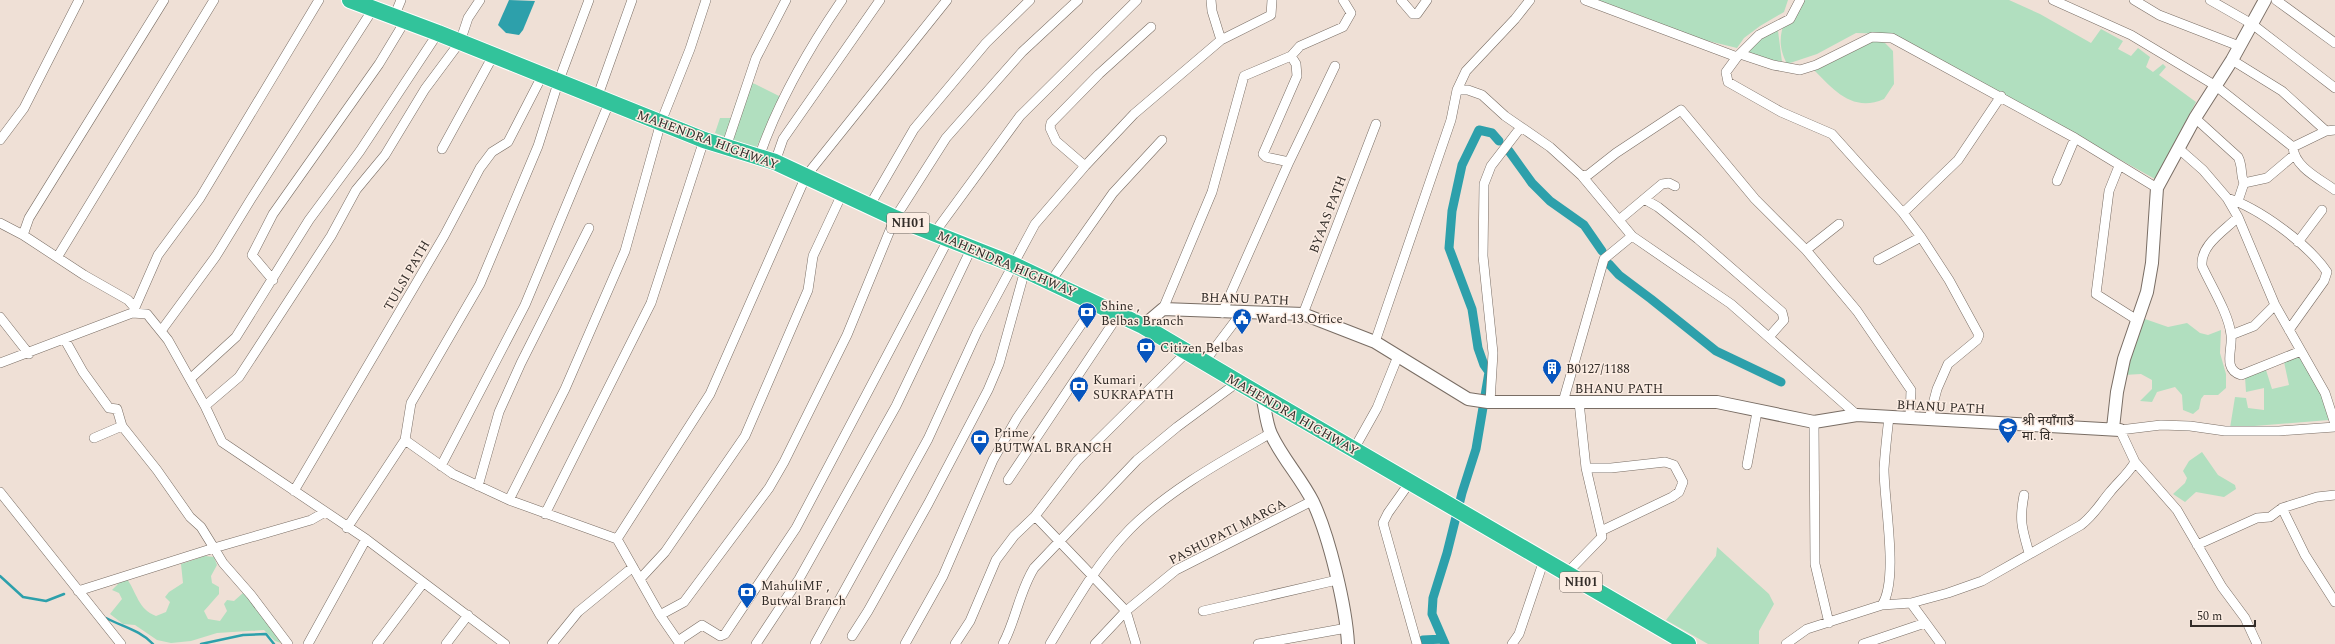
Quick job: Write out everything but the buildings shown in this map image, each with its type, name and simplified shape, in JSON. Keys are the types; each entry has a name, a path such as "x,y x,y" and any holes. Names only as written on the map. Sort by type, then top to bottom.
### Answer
{"highway":[{"name":"MAHENDRA HIGHWAY","path":"350,0 438,33 558,83 662,122 704,140 775,162 842,194 870,205 895,218 972,247 1051,281 1143,326 1188,351 1238,382 1688,644"}],"street":[{"path":"0,140 24,108 79,0"},
{"path":"23,234 29,218 164,0"},
{"path":"58,256 214,0"},
{"path":"133,311 158,255 200,198 319,0"},
{"path":"273,280 252,255 273,214 379,64 400,19 401,0"},
{"path":"205,406 239,377 331,236 356,190 385,155 425,89 460,42 468,18 480,0"},
{"path":"347,528 405,440 411,403 480,284 538,146 558,83 589,0"},
{"path":"441,466 525,305 603,101 632,0"},
{"path":"509,500 565,389 625,251 662,122 690,49 706,0"},
{"path":"726,147 756,58 786,0"},
{"path":"759,157 766,137 794,80 842,0"},
{"path":"775,162 783,139 880,0"},
{"path":"617,539 710,394 806,176 947,0"},
{"path":"870,205 914,130 986,44 1030,0"},
{"path":"660,615 684,602 769,488 784,462 847,335 895,218 946,138 1022,52 1078,0"},
{"path":"405,440 453,474 478,486 545,514 617,539 660,615 679,643 702,625 720,636 725,634 796,528 942,235 1020,116 1137,0"},
{"path":"1211,0 1212,11 1221,40"},
{"path":"852,636 868,611 928,504 988,390 998,364 1019,267 1035,224 1085,166 1134,114 1221,40 1271,15 1272,0"},
{"path":"1143,326 1163,309 1212,192 1244,76 1291,56 1300,46 1343,27 1351,13 1343,0"},
{"path":"1401,0 1413,14 1417,14 1427,0"},
{"path":"1375,342 1451,120 1457,90 1466,71 1516,19 1530,0"},
{"path":"1585,0 1738,55 1773,65 1800,70 1816,65 1872,37 1892,38 2001,96 2075,138 2157,188"},
{"path":"1800,0 1790,19 1759,35 1738,55 1726,72 1728,82 1780,112 1832,134 1903,213 1921,237 1949,280 1979,335 1977,340 1948,364 1937,389 1929,419"},
{"path":"2053,0 2131,34 2216,86 2293,152 2308,170 2335,190"},
{"path":"2134,0 2159,15 2239,46"},
{"path":"2210,0 2252,24 2335,88"},
{"path":"2257,644 2245,618 2222,587 2177,510 2135,462 2117,429 2117,392 2124,359 2147,292 2152,263 2157,188 2195,118 2232,60 2265,0"},
{"path":"2276,0 2335,42"},
{"path":"161,331 216,256 373,9"},
{"path":"1085,166 1056,141 1050,128 1051,123 1099,74 1151,27"},
{"path":"190,379 236,337 273,280 309,220 360,151 438,33"},
{"path":"442,150 493,56"},
{"path":"1289,162 1266,157 1263,154 1297,76 1296,64 1291,56"},
{"path":"2232,60 2282,91 2330,131 2293,152 2268,178 2244,183"},
{"path":"1222,313 1289,162 1334,66"},
{"name":"TULSI PATH","path":"294,491 444,236 480,168 492,152 508,142 542,76"},
{"path":"1457,90 1468,90 1482,94 1521,127 1550,148 1582,176 1632,236 1731,304 1857,415"},
{"path":"1903,213 1958,160 2001,96"},
{"path":"1582,176 1588,174 1629,144 1681,110 1755,200 1806,250 1857,311 1911,390 1910,418"},
{"path":"2195,118 2238,156 2242,164 2241,175 2244,183 2238,201"},
{"name":"BYAAS PATH","path":"1303,314 1376,124"},
{"path":"1489,402 1494,353 1483,256 1484,184 1491,166 1521,127"},
{"path":"2058,181 2075,138"},
{"path":"545,514 651,303 704,140"},
{"path":"1051,281 1113,193 1162,140"},
{"path":"2178,148 2203,170 2227,198 2238,217 2275,305 2325,393 2335,424"},
{"path":"2119,166 2109,191 2096,294 2138,320"},
{"path":"1619,220 1662,184 1669,183 1675,186"},
{"path":"640,579 665,552 745,436 780,360 808,290 813,256 842,194"},
{"path":"2227,198 2253,208 2313,254 2327,272 2324,280 2290,330"},
{"path":"1644,199 1658,207 1703,243 1782,312 1784,320 1769,337"},
{"path":"2298,242 2322,210"},
{"path":"2238,217 2207,247 2201,256 2202,266 2232,335 2229,350 2230,367 2236,373 2241,375 2301,351"},
{"path":"0,223 23,234 58,256 84,275 128,300 133,311"},
{"path":"1806,250 1839,224"},
{"path":"478,486 506,398 521,363 589,228"},
{"path":"1563,402 1604,259 1632,236"},
{"path":"1878,260 1921,237"},
{"path":"756,644 799,579 896,406 972,247"},
{"path":"815,644 847,590 928,439 977,332 1019,267"},
{"path":"905,644 944,576 993,460 1017,418 1096,303"},
{"path":"2232,335 2254,326 2275,305"},
{"name":"BHANU PATH","path":"1163,309 1222,313 1242,312 1303,314 1375,342 1468,399 1489,402 1717,402 1757,412 1814,422 1857,415 2117,429"},
{"path":"0,363 65,340 133,311 147,314 168,340 205,406 222,442 347,528 366,539 505,644"},
{"path":"1204,361 1242,312"},
{"path":"1008,480 1119,314"},
{"path":"0,317 29,354"},
{"path":"65,340 83,372 110,408 117,410 122,426 157,470 190,517 201,527 223,563 251,595 288,644"},
{"path":"955,644 970,621 996,560 1014,536 1035,516 1077,461 1188,351"},
{"path":"1354,449 1377,408 1398,356"},
{"path":"1002,644 1010,632 1026,581 1034,568 1137,460 1177,427 1238,382"},
{"path":"1262,395 1271,433 1312,501 1320,520 1337,580 1347,628 1348,644"},
{"path":"1567,573 1602,537 1586,468 1579,402"},
{"path":"1747,465 1757,412"},
{"path":"1882,605 1888,596 1890,577 1884,468 1889,417"},
{"path":"1814,422 1815,564 1830,622"},
{"path":"2117,429 2161,425 2190,426 2225,431 2279,431 2335,427"},
{"path":"94,438 122,426"},
{"path":"1050,644 1092,575 1130,530 1149,513 1219,463 1271,433"},
{"path":"1586,468 1611,468 1665,462 1674,465 1684,482 1680,492 1672,497 1601,532"},
{"path":"1786,644 1807,629 1882,605 1911,602 1948,593 1982,581 2029,553 2081,526 2093,516 2111,491 2128,474 2135,462"},
{"path":"1410,482 1388,513 1383,523 1417,644"},
{"path":"0,492 121,644"},
{"path":"2024,495 2020,521 2029,553"},
{"path":"2197,545 2257,518 2270,517 2282,508 2317,497 2335,495"},
{"name":"PASHUPATI MARGA","path":"1094,644 1126,611 1176,570 1312,501"},
{"path":"2282,508 2305,555 2335,602"},
{"path":"78,591 214,548 311,520 325,512"},
{"path":"1035,516 1126,611 1136,644"},
{"path":"308,644 366,539"},
{"path":"1512,644 1519,634 1544,560"},
{"path":"552,644 578,612 633,567"},
{"path":"1203,611 1337,580"},
{"path":"377,644 423,583"},
{"path":"1911,602 1925,623 1942,644"},
{"path":"446,644 468,615"},
{"path":"1863,644 1925,623"},
{"path":"1258,644 1347,628"}],"green space":[{"path":"1594,0 1788,0 1784,12 1760,26 1744,38 1737,48 1692,37 1631,12"},
{"path":"1796,0 2009,0 2040,14 2091,43 2101,29 2123,41 2118,49 2131,56 2138,48 2150,57 2146,67 2153,72 2163,64 2166,67 2159,75 2196,102 2155,179 1894,34 1856,33 1817,54 1787,64 1781,47 1782,31 1787,16"},
{"path":"1777,23 1782,62 1777,64 1740,50 1753,34"},
{"path":"1876,40 1885,43 1893,51 1894,84 1884,99 1873,103 1853,101 1836,91 1813,69"},
{"path":"748,82 783,98 776,108 756,148 715,133 720,118 731,118 736,102"},
{"path":"2145,319 2168,327 2187,323 2200,333 2208,335 2221,330 2220,353 2226,374 2226,388 2218,395 2204,395 2201,399 2199,409 2193,414 2183,410 2182,395 2175,387 2157,392 2152,402 2140,401 2152,389 2152,380 2141,374 2124,375 2136,329"},
{"path":"2300,355 2325,403 2329,420 2230,428 2235,397 2246,398 2248,408 2264,410 2264,388 2246,392 2245,377 2266,370 2272,389 2289,385 2284,362"},
{"path":"2202,452 2218,475 2235,485 2236,489 2224,497 2196,492 2185,502 2173,494 2185,483 2187,478 2183,471 2189,461"},
{"path":"1717,547 1769,594 1774,604 1759,631 1759,644 1708,644 1666,620 1716,556"},
{"path":"205,556 214,557 217,565 211,576 212,583 219,587 219,594 204,611 208,619 220,621 227,611 224,604 227,600 234,601 243,593 258,610 281,643 275,641 264,630 217,633 191,641 171,643 157,640 135,625 123,624 110,614 122,599 119,593 112,590 120,582 127,579 138,600 145,609 156,616 166,612 170,602 165,597 169,592 183,583 181,564"}],"water":[{"path":"509,0 535,1 523,30 519,35 506,33 498,25"}],"waterway":[{"path":"1445,644 1432,614 1433,598 1447,553 1462,493 1476,449 1489,372 1484,365 1478,348 1472,309 1449,248 1452,211 1462,165 1479,130 1492,133 1499,141"},
{"path":"1509,151 1532,183 1550,201 1584,225 1602,251"},
{"path":"1609,264 1619,275 1716,351 1781,382"},
{"path":"0,576 23,597 46,601 64,594"},
{"path":"106,618 143,635 153,644"},
{"path":"201,644 243,635 266,634 274,644"},
{"path":"1422,644 1423,640 1443,639"}],"place":[{"name":"Shine , Belbas Branch","path":"1087,329"},
{"name":"Ward 13 Office","path":"1242,335"},
{"name":"Citizen,Belbas","path":"1146,364"},
{"name":"B0127/1188","path":"1552,385"},
{"name":"Kumari , SUKRAPATH","path":"1079,403"},
{"name":"श्री नयाँगाउँ मा. वि.","path":"2008,444"},
{"name":"Prime , BUTWAL BRANCH","path":"980,456"},
{"name":"MahuliMF , Butwal Branch","path":"747,609"}]}
